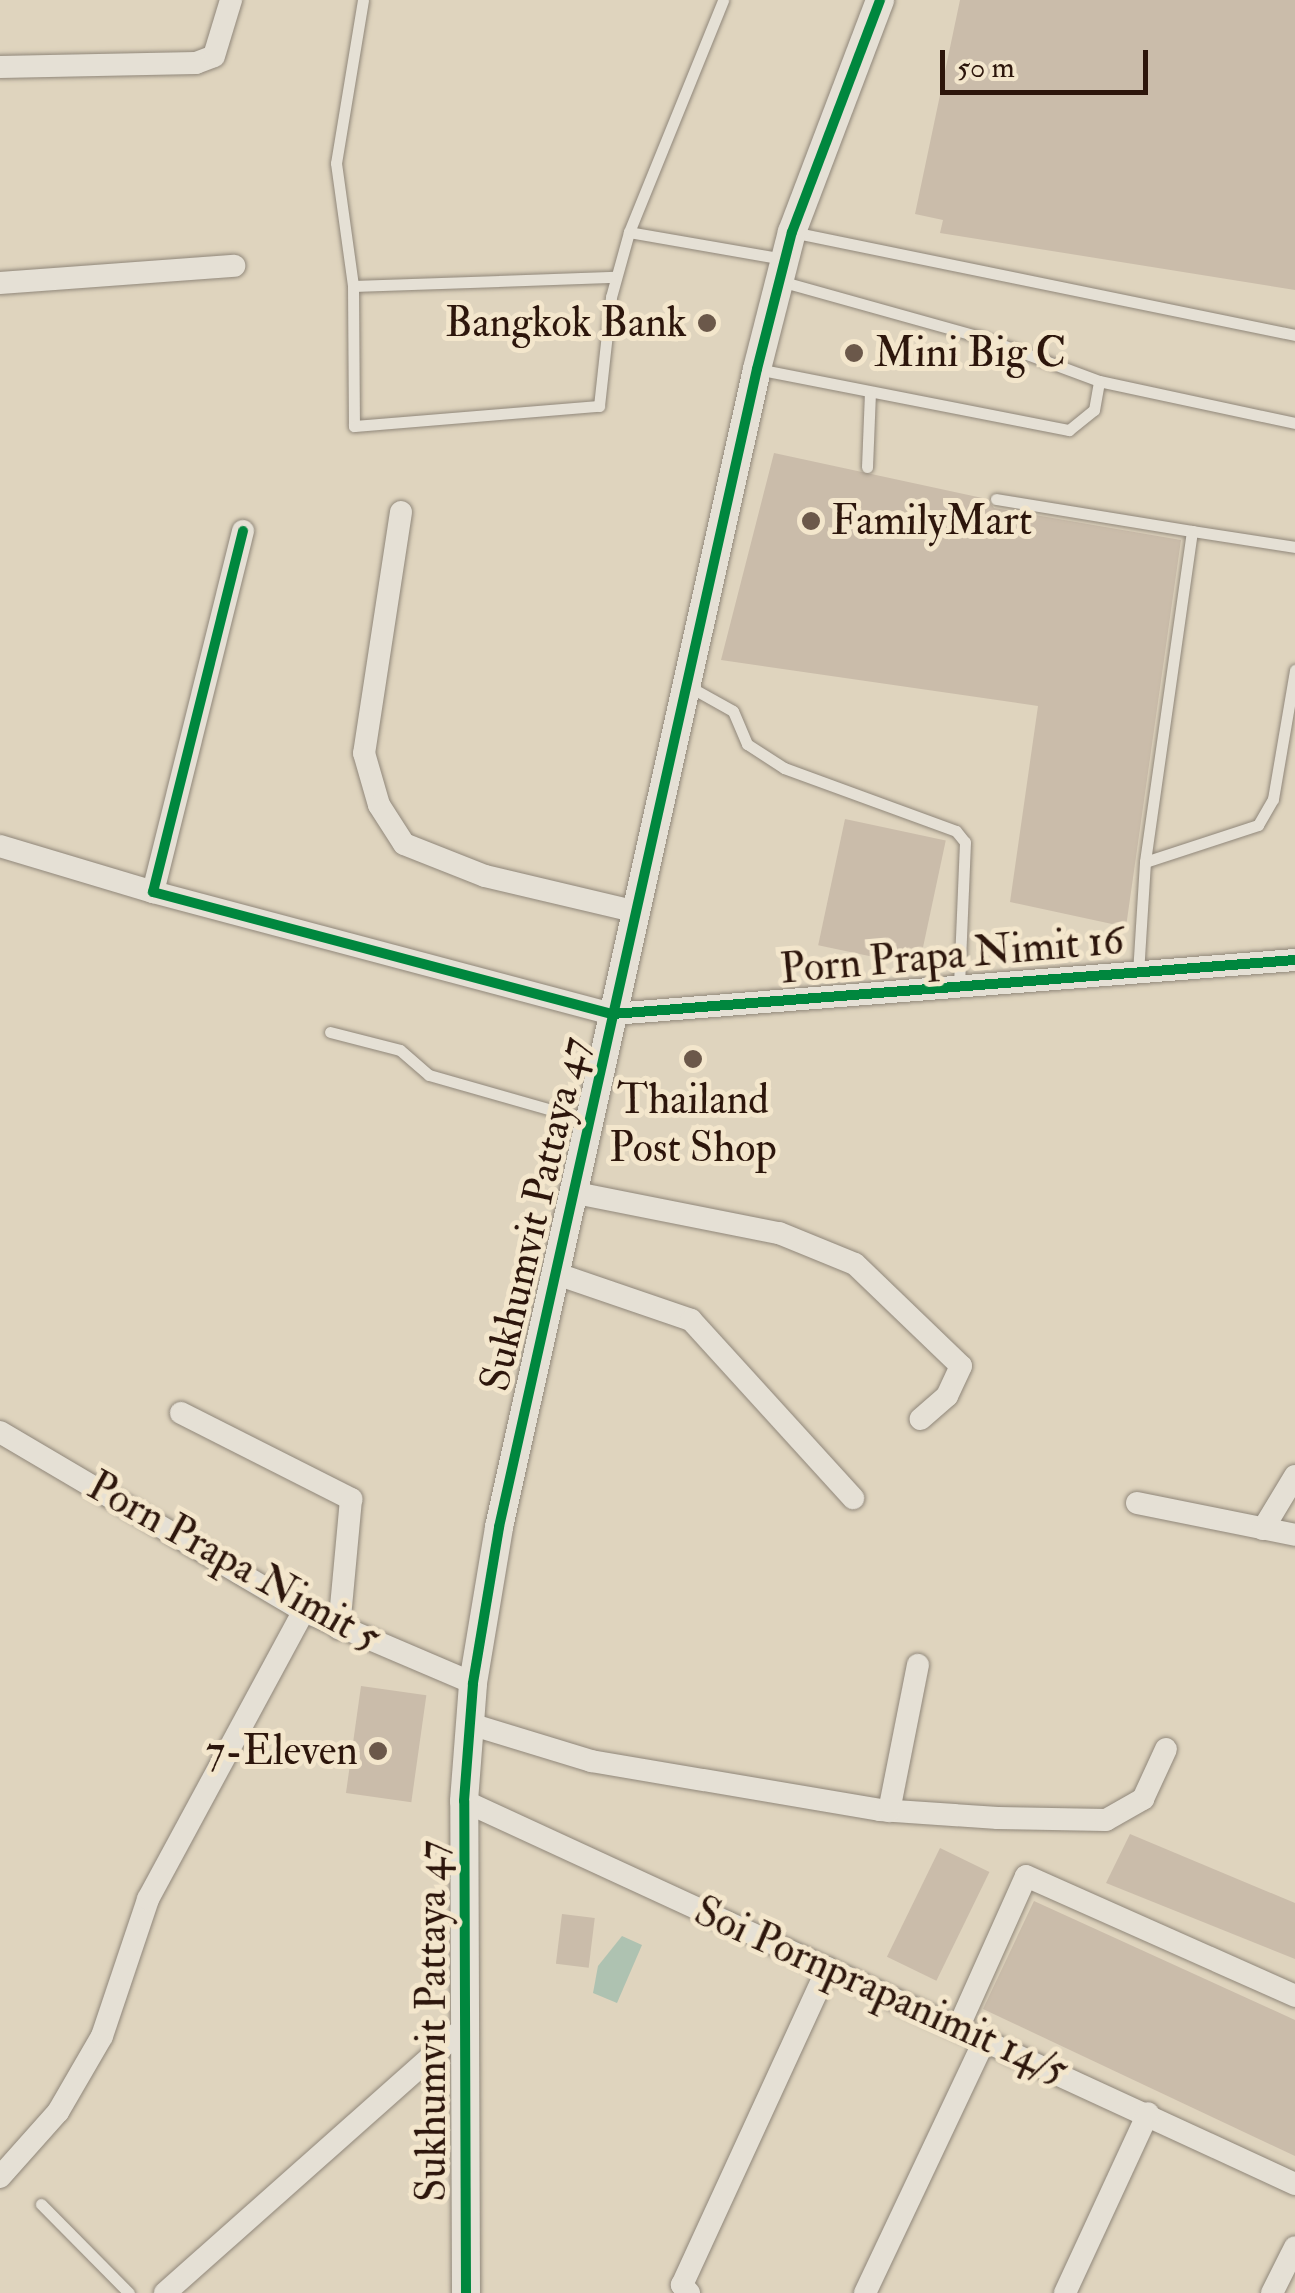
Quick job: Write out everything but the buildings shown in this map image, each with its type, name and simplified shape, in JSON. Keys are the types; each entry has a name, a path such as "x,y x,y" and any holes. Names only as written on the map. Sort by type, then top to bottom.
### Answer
{"street":[{"path":"0,67 196,63 214,56 231,0"},
{"name":"Sukhumvit Pattaya 47","path":"472,2289 461,2030 464,1801 472,1683 571,1192 690,687 757,369 792,232 880,0"},
{"path":"0,283 234,266"},
{"path":"402,512 364,753 379,804 404,844 485,876 636,912"},
{"path":"152,892 243,531"},
{"name":"Porn Prapa Nimit 16","path":"0,846 152,892 613,1014 1295,960"},
{"path":"571,1192 779,1233 856,1264 961,1366 947,1396 922,1419"},
{"path":"554,1274 691,1320 852,1498"},
{"path":"180,1413 351,1499 339,1628"},
{"name":"Porn Prapa Nimit 5","path":"0,1432 304,1611 472,1683"},
{"path":"1264,1529 1295,1476"},
{"path":"1138,1503 1295,1536"},
{"path":"0,2177 46,2128 102,2036 148,1899 304,1611"},
{"path":"889,1811 918,1665"},
{"path":"470,1724 591,1761 889,1811 1106,1820 1143,1799 1166,1749"},
{"name":"Soi Pornprapanimit 14/5","path":"464,1801 986,2037 1295,2184"},
{"path":"959,2026 1026,1876 1295,1996"},
{"path":"688,2293 682,2285 828,1968"},
{"path":"165,2293 461,2030"},
{"path":"865,2293 986,2037"},
{"path":"1066,2293 1148,2113"},
{"path":"1272,2293 1295,2247"}],"lane":[{"path":"362,0 336,163 352,286 354,426 599,406 616,277 630,232 722,0"},
{"path":"630,232 782,270 1099,381 1295,423"},
{"path":"792,232 1295,334"},
{"path":"352,286 616,277"},
{"path":"757,369 1068,430 1094,410 1099,381"},
{"path":"867,467 870,393"},
{"path":"996,498 1295,547"},
{"path":"1138,972 1145,862 1192,531"},
{"path":"1145,862 1258,825 1274,799 1295,670"},
{"path":"690,687 733,711 748,744 784,768 956,831 965,842 958,987"},
{"path":"330,1032 400,1050 428,1075 587,1120"},
{"path":"40,2204 129,2293"}],"shaded area":[{"path":"622,1936 642,1945 617,2003 593,1993 598,1966"}],"cycle path":[{"path":"466,2293 464,1801 473,1683 499,1527 757,369 792,232 880,0"},
{"path":"243,531 153,892 613,1014 1295,960"}],"place":[{"name":"Bangkok Bank","path":"707,323"},
{"name":"Mini Big C","path":"854,353"},
{"name":"FamilyMart","path":"811,521"},
{"name":"Thailand Post Shop","path":"693,1059"},
{"name":"7-Eleven","path":"378,1751"}]}
